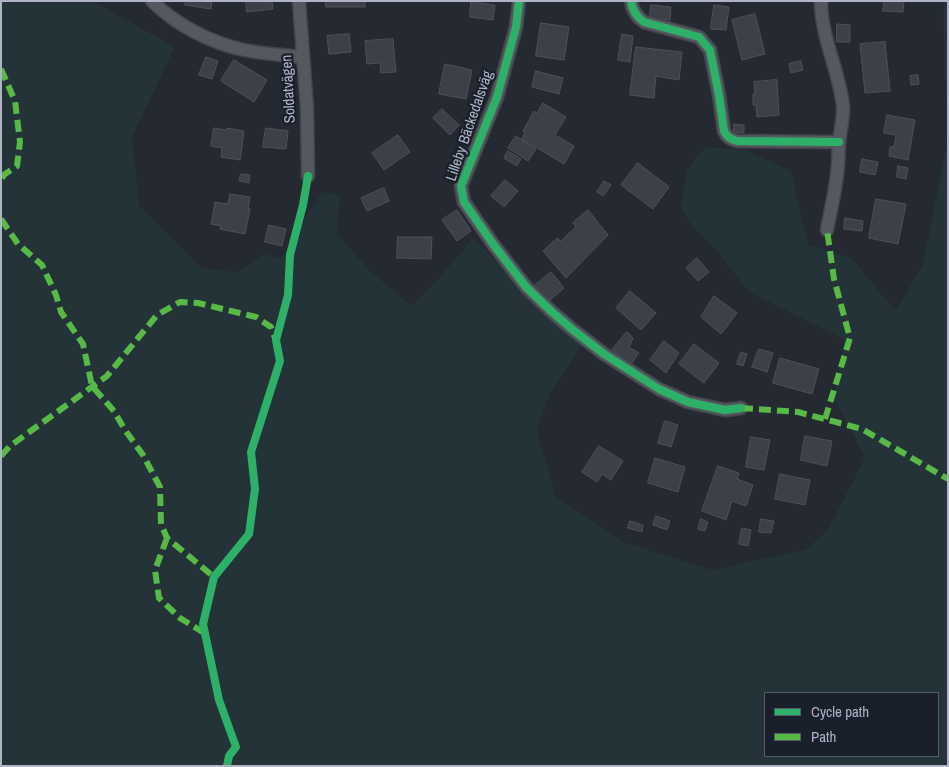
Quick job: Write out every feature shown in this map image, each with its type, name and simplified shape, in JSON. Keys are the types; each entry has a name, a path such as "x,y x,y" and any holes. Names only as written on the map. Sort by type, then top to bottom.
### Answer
{"street":[{"path":"152,1 180,23 226,45 269,54 303,57"},
{"name":"Soldatvägen","path":"300,1 307,108 308,176"},
{"name":"Lilleby Bäckedalsväg","path":"520,1 516,26 497,97 461,186 464,202 526,287 552,312 604,354 658,389 688,402 725,410 741,408"},
{"path":"631,1 634,12 644,22 698,37 710,50 724,131 730,139 737,141 839,142"},
{"path":"821,1 821,15 825,37 840,85 843,108 838,163 827,230"}],"shaded area":[{"path":"1,1 92,1 175,47 132,137 139,206 202,268 236,272 266,254 280,259 322,192 340,194 337,234 371,272 412,306 473,238 581,346 550,394 537,430 556,498 626,543 712,570 805,550 828,530 865,457 834,399 844,339 749,292 721,256 692,226 681,208 687,170 705,147 746,150 791,171 808,244 852,259 896,311 923,264 947,143 943,1 948,1 948,766 1,766"}],"building":[{"path":"186,1 212,1 211,9 185,5"},
{"path":"246,1 272,1 273,9 247,12"},
{"path":"326,1 365,1 365,7 326,7"},
{"path":"884,1 904,1 903,12 883,11"},
{"path":"471,2 495,5 493,20 470,17"},
{"path":"651,5 671,7 670,20 650,18"},
{"path":"714,5 729,7 726,30 711,29"},
{"path":"755,14 765,54 742,60 732,20"},
{"path":"541,23 569,27 564,60 536,56"},
{"path":"837,24 850,25 850,42 837,42"},
{"path":"349,34 351,52 329,54 327,36"},
{"path":"622,34 633,36 630,62 618,60"},
{"path":"393,39 396,72 381,73 380,63 367,64 365,41"},
{"path":"885,42 890,91 865,93 860,44"},
{"path":"636,47 682,52 679,80 656,76 654,98 630,95"},
{"path":"206,57 218,61 212,79 199,75"},
{"path":"234,60 267,80 254,102 221,81"},
{"path":"801,61 803,70 791,73 789,64"},
{"path":"445,64 472,70 466,99 439,94"},
{"path":"536,71 563,78 559,94 532,87"},
{"path":"918,75 919,84 911,85 910,76"},
{"path":"777,80 779,115 757,117 756,105 753,105 753,94 755,94 754,82"},
{"path":"543,103 566,117 555,135 574,146 564,164 522,139 525,132 523,131 534,111 537,113"},
{"path":"442,109 459,125 450,135 433,118"},
{"path":"887,115 915,120 908,160 889,156 890,147 894,147 896,135 884,133"},
{"path":"734,124 744,125 744,133 734,132"},
{"path":"214,128 244,131 240,160 221,157 222,148 211,146"},
{"path":"266,128 288,131 286,149 263,147"},
{"path":"398,135 410,152 384,170 372,153"},
{"path":"516,136 536,149 528,161 508,148"},
{"path":"508,151 521,159 517,166 504,158"},
{"path":"862,159 878,162 875,175 860,172"},
{"path":"638,163 669,187 653,209 621,185"},
{"path":"898,166 908,168 906,179 897,177"},
{"path":"241,174 250,175 249,183 239,181"},
{"path":"505,180 518,191 504,207 491,196"},
{"path":"604,181 611,185 603,196 597,192"},
{"path":"384,188 389,201 367,211 361,198"},
{"path":"230,194 250,197 248,209 250,209 245,234 220,229 221,226 211,224 215,202 228,203"},
{"path":"876,199 906,204 898,244 869,238"},
{"path":"457,210 471,231 457,241 442,220"},
{"path":"588,210 608,235 566,278 543,251 557,238 561,241 576,227 573,223"},
{"path":"845,218 863,221 862,231 844,229"},
{"path":"269,225 286,229 282,246 265,242"},
{"path":"398,237 432,237 431,259 397,258"},
{"path":"697,258 709,272 698,281 686,268"},
{"path":"551,272 564,288 549,301 535,285"},
{"path":"630,291 656,313 641,330 616,308"},
{"path":"714,296 737,313 721,334 701,317"},
{"path":"627,332 633,338 629,347 639,353 631,364 612,350"},
{"path":"664,341 679,353 666,373 650,360"},
{"path":"694,344 719,363 704,383 679,364"},
{"path":"759,349 773,353 767,372 752,367"},
{"path":"741,352 747,354 743,366 737,364"},
{"path":"780,358 819,369 812,394 773,383"},
{"path":"665,421 678,425 671,447 658,443"},
{"path":"805,436 832,441 827,466 801,460"},
{"path":"751,437 770,440 764,470 746,467"},
{"path":"599,446 623,461 611,480 602,474 597,482 582,472"},
{"path":"655,458 685,467 678,492 648,483"},
{"path":"718,466 739,473 737,479 753,485 746,506 732,501 726,520 702,511"},
{"path":"780,474 810,480 805,505 775,499"},
{"path":"656,516 670,521 667,530 653,525"},
{"path":"701,519 708,522 705,531 698,529"},
{"path":"761,519 774,521 771,533 759,532"},
{"path":"630,521 643,525 642,532 628,528"},
{"path":"742,528 751,530 748,546 739,544"}],"marked path":[{"path":"1,69 15,101 20,142 17,166 1,179"},
{"path":"1,219 18,244 42,265 56,295 61,312 83,344 92,386 114,411 143,455 160,487 161,524 167,538 214,577"},
{"path":"825,419 850,338 834,279 827,230"},
{"path":"1,456 10,446 107,376 157,315 180,302 198,303 256,317 271,327 275,338"},
{"path":"741,408 798,412 862,429 948,479"},
{"path":"167,538 155,570 159,598 180,618 206,634"}],"cycle path":[{"path":"519,1 516,27 497,97 461,186 464,202 526,287 552,312 604,354 659,389 688,402 725,410 741,408"},
{"path":"631,1 635,13 644,22 699,37 710,50 724,131 729,138 737,141 839,142"},
{"path":"227,766 229,756 236,747 219,700 203,624 214,577 249,534 255,489 251,452 280,361 276,340 288,295 290,255 303,205 308,176"}]}
